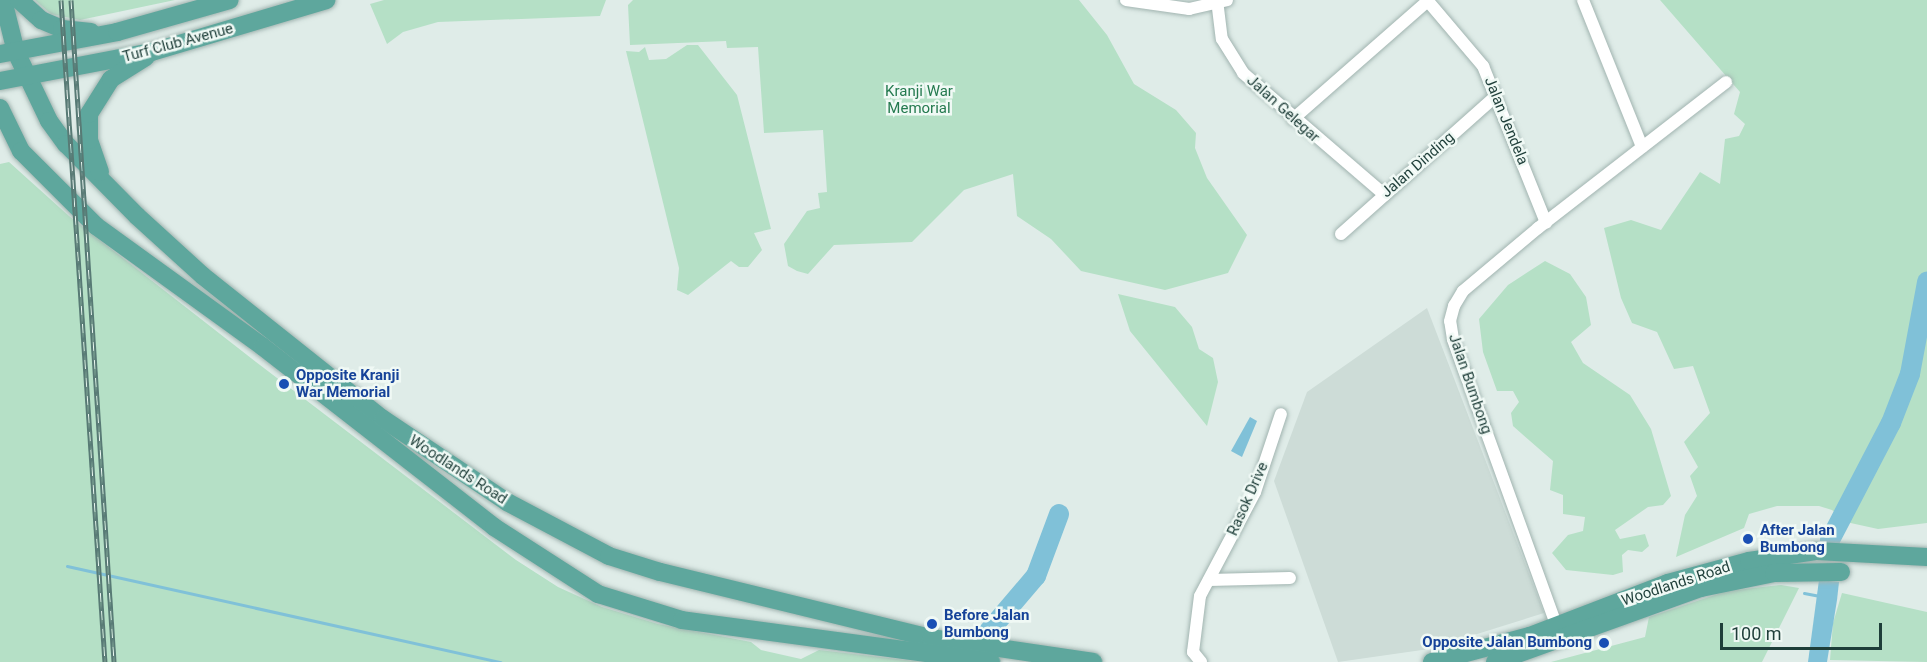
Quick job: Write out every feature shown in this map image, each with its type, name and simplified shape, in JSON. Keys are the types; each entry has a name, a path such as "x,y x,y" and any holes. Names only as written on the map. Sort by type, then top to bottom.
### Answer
{"main road":[{"name":"Woodlands Road","path":"3,0 8,53 27,78 33,95 60,136 104,181 203,276 272,333 409,439 507,502 609,556 762,598 931,638 1093,662"},
{"path":"18,0 41,20 62,29 117,32"},
{"name":"Turf Club Avenue","path":"8,53 117,32 230,0"},
{"name":"Turf Club Avenue","path":"0,81 27,78 153,52 326,0"},
{"path":"104,181 89,140 89,114 111,79 153,52"},
{"name":"Woodlands Road","path":"0,108 21,151 96,226 263,347 541,561 598,594 682,620 991,662"},
{"path":"0,141 21,151"},
{"name":"Woodlands Road","path":"1432,662 1557,627 1696,574 1817,551 1927,557"},
{"name":"Woodlands Road","path":"1495,662 1701,588 1755,575 1816,571 1840,572"},
{"path":"757,631 762,598"}],"street":[{"path":"1126,0 1189,9 1220,2"},
{"path":"1583,0 1642,147"},
{"name":"Jalan Jendela","path":"1293,119 1427,1 1484,66 1546,223"},
{"name":"Jalan Gelegar","path":"1220,2 1222,39 1243,73 1293,119 1384,195"},
{"name":"Jalan Bumbong","path":"1557,627 1450,321 1463,291 1726,82"},
{"name":"Jalan Dinding","path":"1341,234 1496,97"},
{"name":"Rasok Drive","path":"1197,657 1197,603 1254,492 1281,414"},
{"path":"1209,580 1290,578"},
{"path":"1184,662 1197,657"}],"shaded area":[{"path":"1427,308 1544,613 1429,649 1338,662 1274,481 1307,392"}],"green space":[{"path":"35,0 175,0 80,20 51,14"},
{"path":"384,0 606,0 600,16 438,22 403,32 387,44 370,4"},
{"name":"Kranji War Memorial","path":"633,0 1079,0 1107,35 1134,84 1176,110 1196,133 1195,148 1207,178 1247,235 1228,273 1165,290 1081,271 1051,239 1017,216 1013,174 964,190 912,242 834,245 808,274 797,271 788,266 784,244 807,211 820,208 818,193 827,192 823,130 764,133 758,47 727,48 726,41 630,45 628,5"},
{"path":"1660,0 1927,0 1927,523 1878,529 1846,522 1832,510 1819,506 1777,506 1749,514 1744,528 1676,557 1685,515 1697,496 1690,476 1698,467 1684,442 1710,413 1693,366 1674,369 1657,332 1632,323 1621,298 1604,228 1631,220 1661,230 1700,172 1720,184 1725,139 1739,136 1745,124 1734,114 1740,92"},
{"path":"687,45 698,45 737,95 771,229 754,233 762,250 748,267 739,267 731,261 688,295 677,290 679,268 626,51 639,52 645,47 649,60 666,59"},
{"path":"9,162 69,216 256,362 516,560 558,587 602,607 658,624 751,642 761,650 801,659 819,650 923,662 0,662 0,164"},
{"path":"1545,261 1570,274 1586,297 1591,325 1571,342 1583,363 1630,395 1651,429 1671,496 1663,505 1648,507 1615,530 1620,539 1645,534 1649,546 1642,552 1628,550 1622,555 1623,572 1613,575 1566,570 1552,553 1568,535 1583,531 1585,517 1563,514 1563,495 1550,490 1553,461 1513,426 1511,413 1519,402 1513,391 1497,391 1483,352 1479,319 1508,285"},
{"path":"1118,294 1175,307 1192,327 1199,349 1213,358 1218,382 1207,426 1130,331"},
{"path":"1781,585 1799,588 1762,662 1551,662 1645,637 1649,617 1727,591"},
{"path":"1842,593 1927,612 1927,662 1830,660 1833,623"}],"water":[{"path":"1250,417 1257,421 1242,457 1231,451"},
{"path":"1819,580 1839,582 1837,600 1827,662 1808,662"}],"waterway":[{"path":"1830,540 1891,423 1910,374 1927,282"},
{"path":"984,637 1036,576 1059,514"},
{"path":"67,566 501,662"},
{"path":"1804,593 1820,596"}],"railway":[{"path":"61,0 105,662"},
{"path":"71,0 114,662"}],"place":[{"name":"Opposite Kranji War Memorial","path":"284,384"},
{"name":"After Jalan Bumbong","path":"1748,539"},
{"name":"Before Jalan Bumbong","path":"932,624"},
{"name":"Opposite Jalan Bumbong","path":"1604,643"}]}
